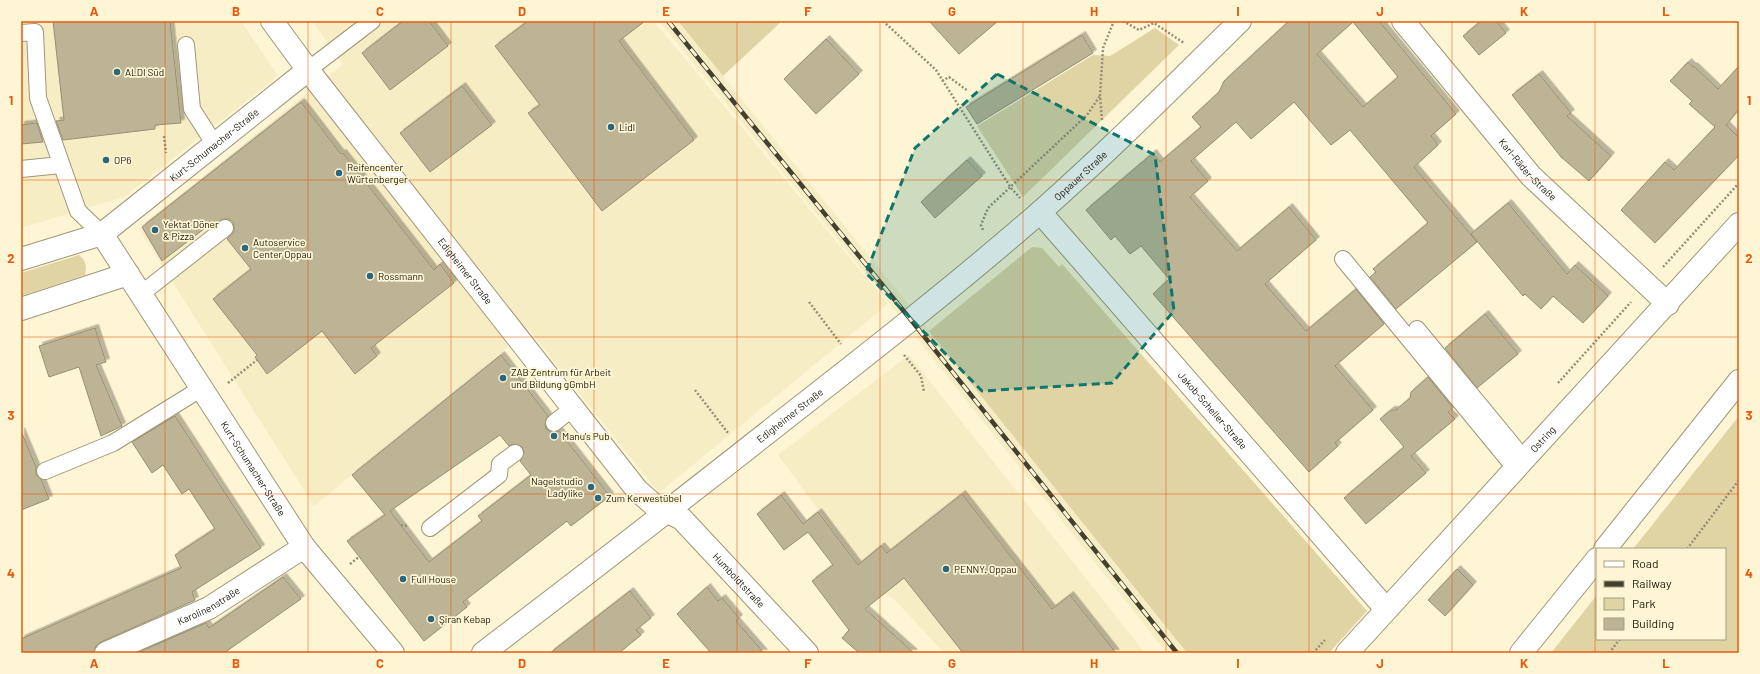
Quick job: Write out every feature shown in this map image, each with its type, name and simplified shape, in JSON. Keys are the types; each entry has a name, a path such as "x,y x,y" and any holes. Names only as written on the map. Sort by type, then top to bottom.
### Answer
{"street":[{"name":"Edigheimer Straße","path":"272,21 308,70 637,490 654,505 668,512"},
{"name":"Oppauer Straße","path":"911,320 1040,212 1240,21"},
{"name":"Karl-Räder-Straße","path":"1403,21 1531,176 1668,304"},
{"name":"Kurt-Schumacher-Straße","path":"21,259 102,234 308,70"},
{"name":"Jakob-Scheller-Straße","path":"1040,212 1386,609"},
{"name":"Ostring","path":"1347,653 1519,463 1668,304 1739,224"},
{"name":"Kurt-Schumacher-Straße","path":"102,234 304,546 393,653"},
{"path":"21,309 128,274"},
{"name":"Edigheimer Straße","path":"483,653 668,512 911,320"},
{"path":"1606,548 1739,381"},
{"name":"Humboldtstraße","path":"668,512 682,519 692,529 807,653"},
{"name":"Karolinenstraße","path":"106,653 209,608 304,546"},
{"path":"1521,653 1596,560"}],"lane":[{"path":"308,70 372,21"},
{"path":"21,33 35,32 38,98 78,211 102,234"},
{"path":"186,45 192,109 215,145"},
{"path":"21,169 61,164"},
{"path":"141,294 225,228"},
{"path":"1342,259 1519,463"},
{"path":"1417,329 1519,463"},
{"path":"45,471 113,442 202,388"},
{"path":"554,423 573,408"},
{"path":"430,528 499,475 500,464 515,453"}],"path":[{"path":"883,21 936,70 1011,188"},
{"path":"1114,21 1104,48 1100,96 1103,122 1117,140"},
{"path":"1123,21 1139,30 1154,23 1204,56"},
{"path":"942,81 949,77 968,91"},
{"path":"989,255 981,225 988,208 1011,188 1087,114 1100,96"},
{"path":"809,302 856,364"},
{"path":"890,337 921,376 924,392"},
{"path":"235,379 257,360"},
{"path":"695,390 743,452"},
{"path":"1688,548 1739,480"},
{"path":"1609,653 1619,640"}],"highlighted area":[{"path":"997,74 1155,155 1174,311 1112,383 982,391 866,273 915,148"}],"shaded area":[{"path":"21,21 241,21 278,76 124,197 21,228"},
{"path":"312,21 654,21 888,304 659,493 529,330 314,506 139,229 343,64"},
{"path":"659,21 678,21 900,294 1187,653 1167,653 889,303"},
{"path":"909,355 1145,653 944,653 895,600 877,590 778,455"}],"green space":[{"path":"678,21 782,21 723,76"},
{"path":"1155,28 1179,45 1023,197 977,126 1093,55 1110,56"},
{"path":"1032,247 1042,248 1059,267 1062,264 1367,611 1329,653 1187,653 929,331"},
{"path":"79,255 85,264 85,275 21,296 21,273"},
{"path":"1739,416 1739,653 1551,653 1596,596 1596,640 1726,640 1726,548 1634,548"}],"building":[{"name":"ALDI Süd","path":"53,21 170,21 181,123 155,125 155,129 63,140 56,121 64,120"},
{"path":"403,21 429,21 448,46 390,90 362,53"},
{"name":"Lidl","path":"528,21 645,21 619,41 694,140 602,211 528,113 540,105 495,46"},
{"path":"929,21 998,21 959,54"},
{"path":"1289,21 1379,21 1456,114 1431,136 1438,145 1414,167 1477,242 1396,309 1370,277 1376,272 1373,269 1428,223 1350,130 1331,145 1294,102 1251,139 1236,122 1191,161 1208,181 1190,197 1237,251 1289,207 1316,240 1265,284 1306,331 1356,289 1384,324 1335,366 1373,410 1335,443 1338,446 1309,472 1153,294 1169,279 1141,246 1130,254 1115,236 1111,240 1086,210 1153,153 1160,162 1201,127 1192,117 1219,92 1224,81","holes":["1353,22 1398,77 1363,107 1317,54"]},
{"path":"1481,21 1496,21 1506,33 1479,55 1463,36"},
{"path":"1082,35 1093,53 977,124 966,107"},
{"path":"826,39 859,74 816,114 784,79"},
{"path":"1688,62 1718,89 1739,66 1739,109 1726,125 1739,138 1739,155 1655,243 1621,210 1665,162 1674,170 1715,127 1689,104 1692,101 1670,81"},
{"path":"1539,74 1571,113 1567,116 1611,156 1589,181 1561,157 1512,95"},
{"path":"462,86 492,125 430,172 400,133"},
{"path":"301,102 341,154 343,153 434,270 440,264 454,283 371,348 377,356 355,374 322,331 267,374 255,357 257,355 213,299 251,269 227,239 234,232 233,222 229,219 223,219 215,224 213,222 162,261 142,227"},
{"path":"37,123 43,142 21,144 21,125"},
{"path":"967,160 982,176 935,218 921,202"},
{"path":"1508,203 1567,274 1575,265 1608,296 1583,323 1553,296 1541,309 1525,294 1523,296 1471,234"},
{"path":"1485,314 1518,354 1477,388 1445,348"},
{"path":"95,328 106,362 96,365 122,426 101,436 79,367 49,377 39,346"},
{"path":"501,355 548,416 545,424 546,429 551,432 559,431 610,496 571,526 567,521 463,602 467,607 424,641 347,541 385,515 352,475","holes":["500,435 509,446 514,444 522,447 524,452 520,461 531,475 478,516 482,521 429,562 390,511"]},
{"path":"1428,377 1453,408 1448,412 1455,419 1411,456 1426,473 1366,524 1344,498 1404,447 1380,419 1391,410 1396,410 1410,398 1411,392"},
{"path":"175,416 261,548 192,592 195,600 101,642 96,646 94,653 21,653 21,639 181,568 175,555 215,529 189,489 182,494 163,465 152,473 132,442"},
{"path":"21,431 36,467 36,475 41,479 49,499 21,510"},
{"name":"PENNY. Oppau","path":"962,494 1052,609 1070,595 1116,653 963,653 904,578 865,609 914,653 859,653 842,638 849,630 812,581 833,565 808,532 784,550 757,514 781,495 803,524 818,512 858,565 881,546 887,553"},
{"path":"1457,569 1473,585 1445,616 1428,600"},
{"path":"283,577 301,599 224,653 137,653 206,623 209,628"},
{"path":"707,587 718,601 722,598 739,618 736,621 764,653 711,653 677,614"},
{"path":"630,591 651,618 636,630 641,635 619,653 550,653"}],"railway":[{"path":"668,21 911,320 1177,653"}],"place":[{"name":"ALDI Süd","path":"117,72"},
{"name":"Lidl","path":"611,127"},
{"name":"OP6","path":"106,160"},
{"name":"Reifencenter Würtenberger","path":"339,173"},
{"name":"Yektat Döner & Pizza","path":"155,230"},
{"name":"Autoservice Center Oppau","path":"245,248"},
{"name":"Rossmann","path":"370,276"},
{"name":"ZAB Zentrum für Arbeit und Bildung gGmbH","path":"503,378"},
{"name":"Manu's Pub","path":"554,436"},
{"name":"Nagelstudio Ladylike","path":"591,487"},
{"name":"Zum Kerwestübel","path":"598,498"},
{"name":"PENNY. Oppau","path":"946,569"},
{"name":"Full House","path":"403,579"},
{"name":"Şiran Kebap","path":"431,619"}]}
